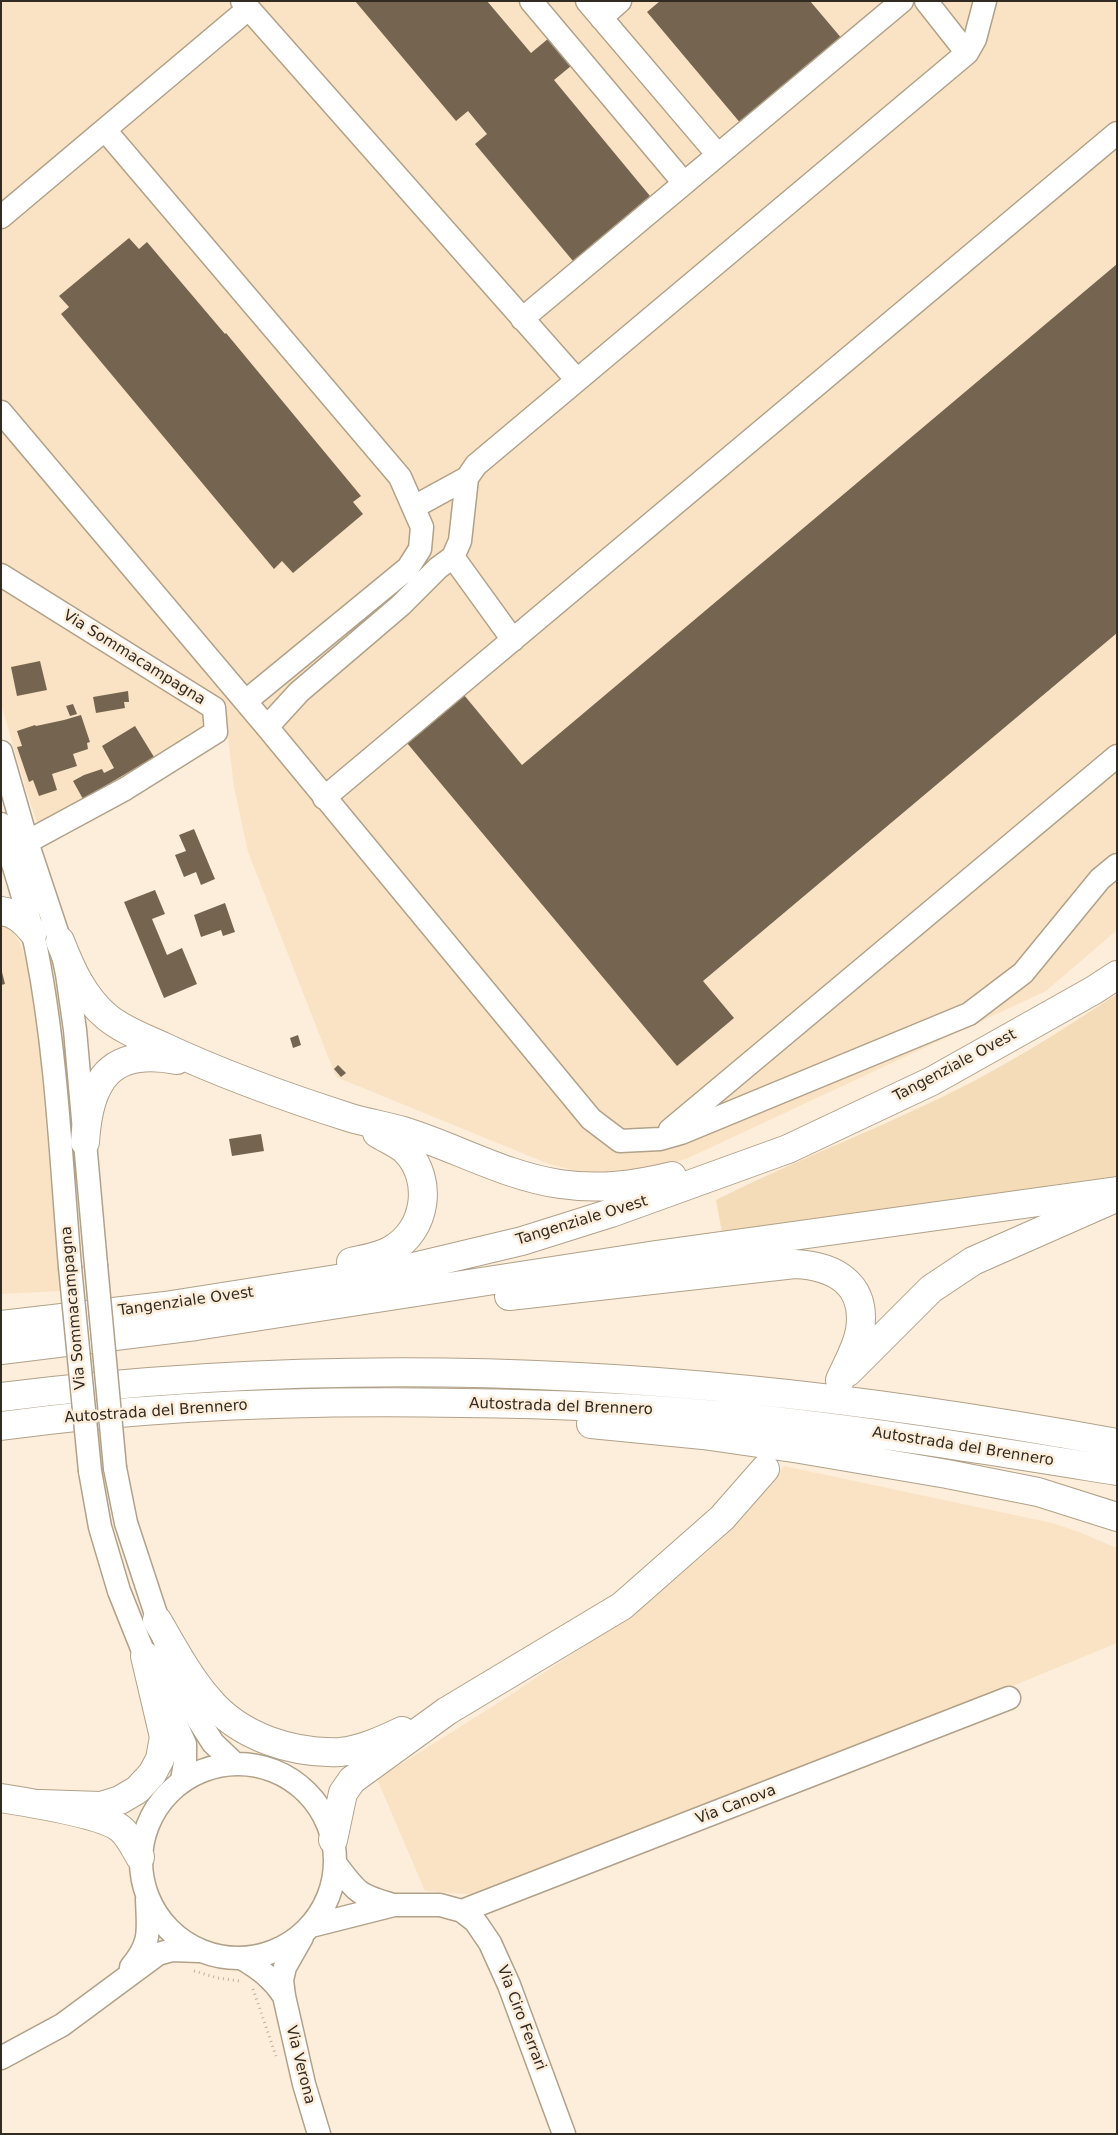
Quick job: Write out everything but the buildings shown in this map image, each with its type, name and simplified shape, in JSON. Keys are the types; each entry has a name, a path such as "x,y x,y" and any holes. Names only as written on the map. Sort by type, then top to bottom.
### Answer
{"highway":[{"path":"1,911 16,915 33,932"},
{"path":"60,941 72,972 81,988 97,1008 121,1027 203,1065 352,1118 403,1131 513,1172 559,1184 599,1187 636,1184 788,1149"},
{"name":"Tangenziale Ovest","path":"1,1325 165,1306 413,1267 522,1241 629,1207 788,1149 932,1081 1086,995 1117,975"},
{"path":"85,1142 87,1117 94,1091 116,1066 134,1059 158,1056 203,1065"},
{"path":"165,1306 242,1278 376,1256 402,1243 411,1233 422,1210 422,1183 419,1171 413,1159 405,1150 352,1118"},
{"name":"Tangenziale Ovest","path":"1,1350 116,1337 294,1312 656,1255 1117,1191"},
{"path":"294,1312 442,1303 795,1264 812,1265 825,1268 844,1279 856,1295 859,1304 860,1330 840,1380 931,1289 973,1261 1117,1197"},
{"name":"Autostrada del Brennero","path":"1,1397 128,1384 248,1376 453,1373 554,1376 706,1386 809,1396 946,1415 1117,1443"},
{"name":"Autostrada del Brennero","path":"1,1426 64,1418 278,1403 397,1402 588,1405 705,1414 914,1438 1117,1471"},
{"path":"64,1418 253,1416 578,1422 703,1435 800,1448 1038,1492 1117,1517"},
{"path":"334,1851 343,1793 352,1780 447,1712 622,1606 722,1518 765,1469"},
{"path":"157,1620 192,1679 210,1702 240,1727 269,1741 299,1750 341,1752 378,1742 447,1712"},
{"path":"40,1804 101,1806 120,1800 137,1790 152,1774 160,1759 164,1738 145,1656"},
{"path":"1,1798 40,1804 106,1821 120,1827 131,1839 140,1857"}],"street":[{"path":"531,1 684,183"},
{"path":"620,1 594,9 718,155"},
{"path":"522,319 902,1"},
{"path":"926,1 967,53"},
{"path":"414,507 467,478 476,465 967,53 975,39 985,1"},
{"path":"1,217 105,130 245,5 577,380"},
{"path":"105,130 400,477 422,527 420,549 408,568 246,702"},
{"path":"324,798 1117,133"},
{"path":"1,412 267,727 591,1119 620,1141 660,1139 689,1130 969,1014 1023,973 1100,879 1117,865"},
{"path":"267,727 299,692 401,605 438,568 453,557 460,541 467,478"},
{"path":"453,557 513,640"},
{"name":"Via Sommacampagna","path":"1,575 214,708 216,732 124,789 27,842"},
{"name":"Via Sommacampagna","path":"1,752 27,842 60,941 72,1004 116,1468 126,1523 176,1675 213,1744 234,1763"},
{"path":"660,1139 1117,756"},
{"name":"Via Sommacampagna","path":"1,824 33,932 50,1039 90,1471 100,1527 116,1582 145,1656 184,1744 185,1763 182,1780"},
{"name":"Via Canova","path":"462,1911 1009,1698"},
{"path":"195,1960 185,1943 171,1933 157,1916 147,1898 141,1878 140,1857 143,1835 152,1814 165,1795 182,1780 206,1768 234,1763 257,1765 271,1769 298,1783 314,1799 326,1819 334,1851 354,1889 366,1897 394,1905"},
{"path":"284,1996 282,1980 285,1966 329,1896 334,1851"},
{"path":"119,1981 144,1950 148,1937 147,1898"},
{"path":"1,2058 62,2025 158,1954 172,1950 183,1952 195,1960 220,1957 243,1959 266,1954 280,1948 309,1928 394,1905 440,1905 462,1911"},
{"name":"Via Ciro Ferrari","path":"462,1911 475,1920 490,1942 510,1985 564,2134"},
{"path":"243,1959 266,1974 284,1996"},
{"name":"Via Verona","path":"284,1996 304,2084 319,2134"}],"path":[{"path":"195,1960 218,1978 236,1979 244,1984"},
{"path":"252,1989 277,2057"}],"shaded area":[{"path":"1,1 1117,1 1117,930 1046,991 686,1159 635,1171 592,1175 549,1164 336,1077 248,852 234,787 228,738 45,847 1,704"},
{"path":"1,924 13,932 20,943 27,963 39,1043 60,1291 1,1294"},
{"path":"1117,994 1117,1176 722,1232 716,1200 974,1081 1010,1061"},
{"path":"784,1466 1052,1523 1117,1548 1117,1643 949,1712 480,1895 425,1891 377,1779 509,1696 644,1606 707,1552 735,1525"}]}
